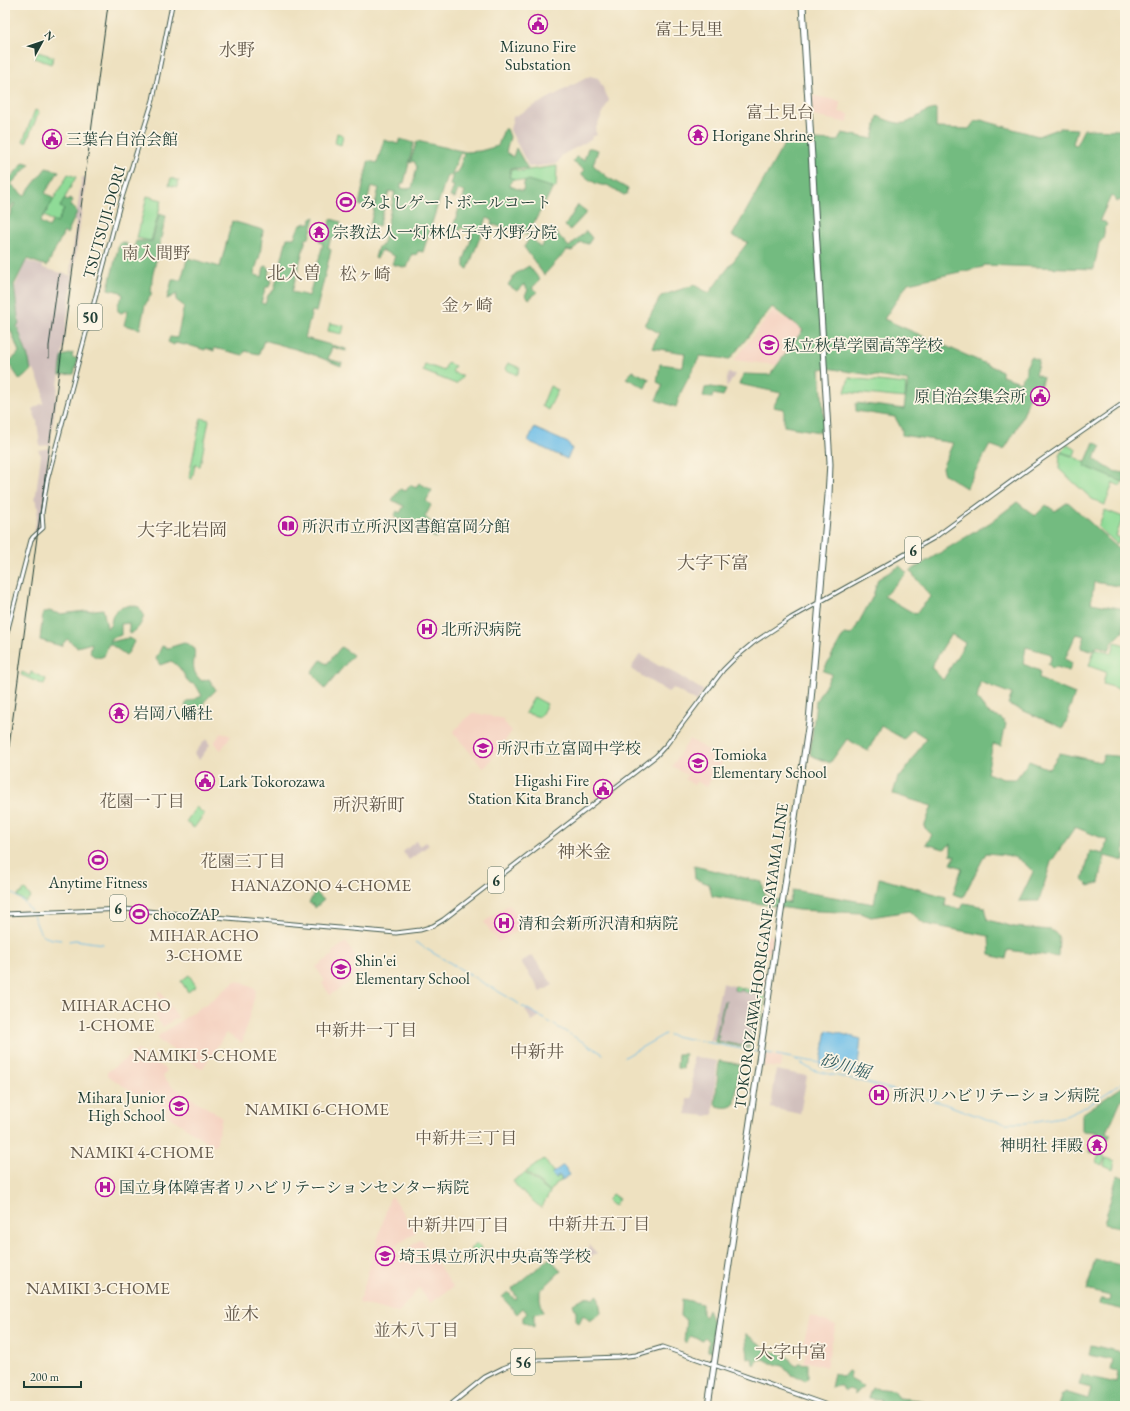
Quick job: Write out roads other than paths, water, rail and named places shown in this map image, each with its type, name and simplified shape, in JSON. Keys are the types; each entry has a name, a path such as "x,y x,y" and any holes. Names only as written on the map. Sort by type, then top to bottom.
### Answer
{"main road":[{"name":"TSUTSUJI-DORI","path":"5,640 31,540 44,528 42,513 46,485 120,204 153,100 172,5"},
{"name":"TOKOROZAWA-HORIGANE-SAYAMA LINE","path":"801,5 829,462 820,602"},
{"name":"TOKOROZAWA-HORIGANE-SAYAMA LINE","path":"708,1406 810,723 831,464 804,5"},
{"name":"6","path":"5,914 124,908 396,934 416,932 434,926 648,763 664,747 717,677 735,658 772,630 940,534 1031,467 1125,402"},
{"name":"56","path":"449,1406 485,1377 507,1366 526,1361 636,1355 663,1347 830,1406"}],"water":[{"path":"534,428 568,443 572,449 567,459 528,441"},
{"path":"827,1030 861,1039 857,1075 820,1066"},
{"path":"564,1166 570,1175 562,1180 558,1175 556,1179 551,1174"}],"waterway":[{"name":"砂川堀","path":"5,888 24,902 31,911"},
{"name":"砂川堀","path":"33,915 41,934 48,938 61,940"},
{"name":"砂川堀","path":"69,941 75,940 103,944"},
{"name":"砂川堀","path":"415,942 422,946"},
{"name":"砂川堀","path":"423,947 445,960"},
{"name":"砂川堀","path":"447,961 477,979"},
{"name":"砂川堀","path":"478,980 508,997"},
{"name":"砂川堀","path":"510,998 519,1004"},
{"name":"砂川堀","path":"522,1006 540,1016"},
{"name":"砂川堀","path":"541,1017 571,1035"},
{"name":"砂川堀","path":"625,1057 665,1034"},
{"name":"砂川堀","path":"669,1035 758,1052"},
{"name":"砂川堀","path":"573,1036 603,1054"},
{"name":"砂川堀","path":"762,1052 792,1058 812,1070 942,1103 986,1119 1007,1123 1025,1123 1066,1116 1085,1107 1125,1081"},
{"path":"796,1059 821,1063"}],"railway":[{"path":"5,777 108,5"},
{"path":"49,358 49,346 59,274"}],"place":[{"name":"Mizuno Fire Substation","path":"538,24"},
{"name":"Horigane Shrine","path":"698,135"},
{"name":"三葉台自治会館","path":"52,139"},
{"name":"みよしゲートボールコート","path":"346,202"},
{"name":"宗教法人一灯林仏子寺水野分院","path":"319,232"},
{"name":"私立秋草学園高等学校","path":"769,345"},
{"name":"原自治会集会所","path":"1040,396"},
{"name":"所沢市立所沢図書館富岡分館","path":"288,526"},
{"name":"北所沢病院","path":"427,629"},
{"name":"岩岡八幡社","path":"119,713"},
{"name":"所沢市立富岡中学校","path":"483,748"},
{"name":"Tomioka Elementary School","path":"698,763"},
{"name":"Lark Tokorozawa","path":"205,781"},
{"name":"Higashi Fire Station Kita Branch","path":"603,789"},
{"name":"Anytime Fitness","path":"98,860"},
{"name":"chocoZAP","path":"139,914"},
{"name":"清和会新所沢清和病院","path":"504,923"},
{"name":"Shin'ei Elementary School","path":"341,969"},
{"name":"所沢リハビリテーション病院","path":"879,1095"},
{"name":"Mihara Junior High School","path":"179,1106"},
{"name":"神明社 拝殿","path":"1097,1145"},
{"name":"国立身体障害者リハビリテーションセンター病院","path":"105,1187"},
{"name":"埼玉県立所沢中央高等学校","path":"385,1256"}],"district":[{"name":"富士見里","path":"689,29"},
{"name":"水野","path":"237,49"},
{"name":"富士見台","path":"780,112"},
{"name":"南入間野","path":"156,253"},
{"name":"北入曽","path":"294,272"},
{"name":"松ヶ崎","path":"365,274"},
{"name":"金ヶ崎","path":"467,305"},
{"name":"大字北岩岡","path":"182,529"},
{"name":"大字下富","path":"713,562"},
{"name":"花園一丁目","path":"142,801"},
{"name":"所沢新町","path":"369,804"},
{"name":"神米金","path":"584,851"},
{"name":"花園三丁目","path":"243,861"},
{"name":"HANAZONO 4-CHOME","path":"321,885"},
{"name":"MIHARACHO 3-CHOME","path":"204,945"},
{"name":"MIHARACHO 1-CHOME","path":"116,1015"},
{"name":"中新井一丁目","path":"366,1030"},
{"name":"中新井","path":"537,1051"},
{"name":"NAMIKI 5-CHOME","path":"205,1055"},
{"name":"NAMIKI 6-CHOME","path":"317,1109"},
{"name":"中新井三丁目","path":"466,1138"},
{"name":"NAMIKI 4-CHOME","path":"142,1152"},
{"name":"中新井五丁目","path":"599,1224"},
{"name":"中新井四丁目","path":"458,1225"},
{"name":"NAMIKI 3-CHOME","path":"98,1288"},
{"name":"並木","path":"241,1313"},
{"name":"並木八丁目","path":"416,1330"},
{"name":"大字中富","path":"791,1351"}]}
